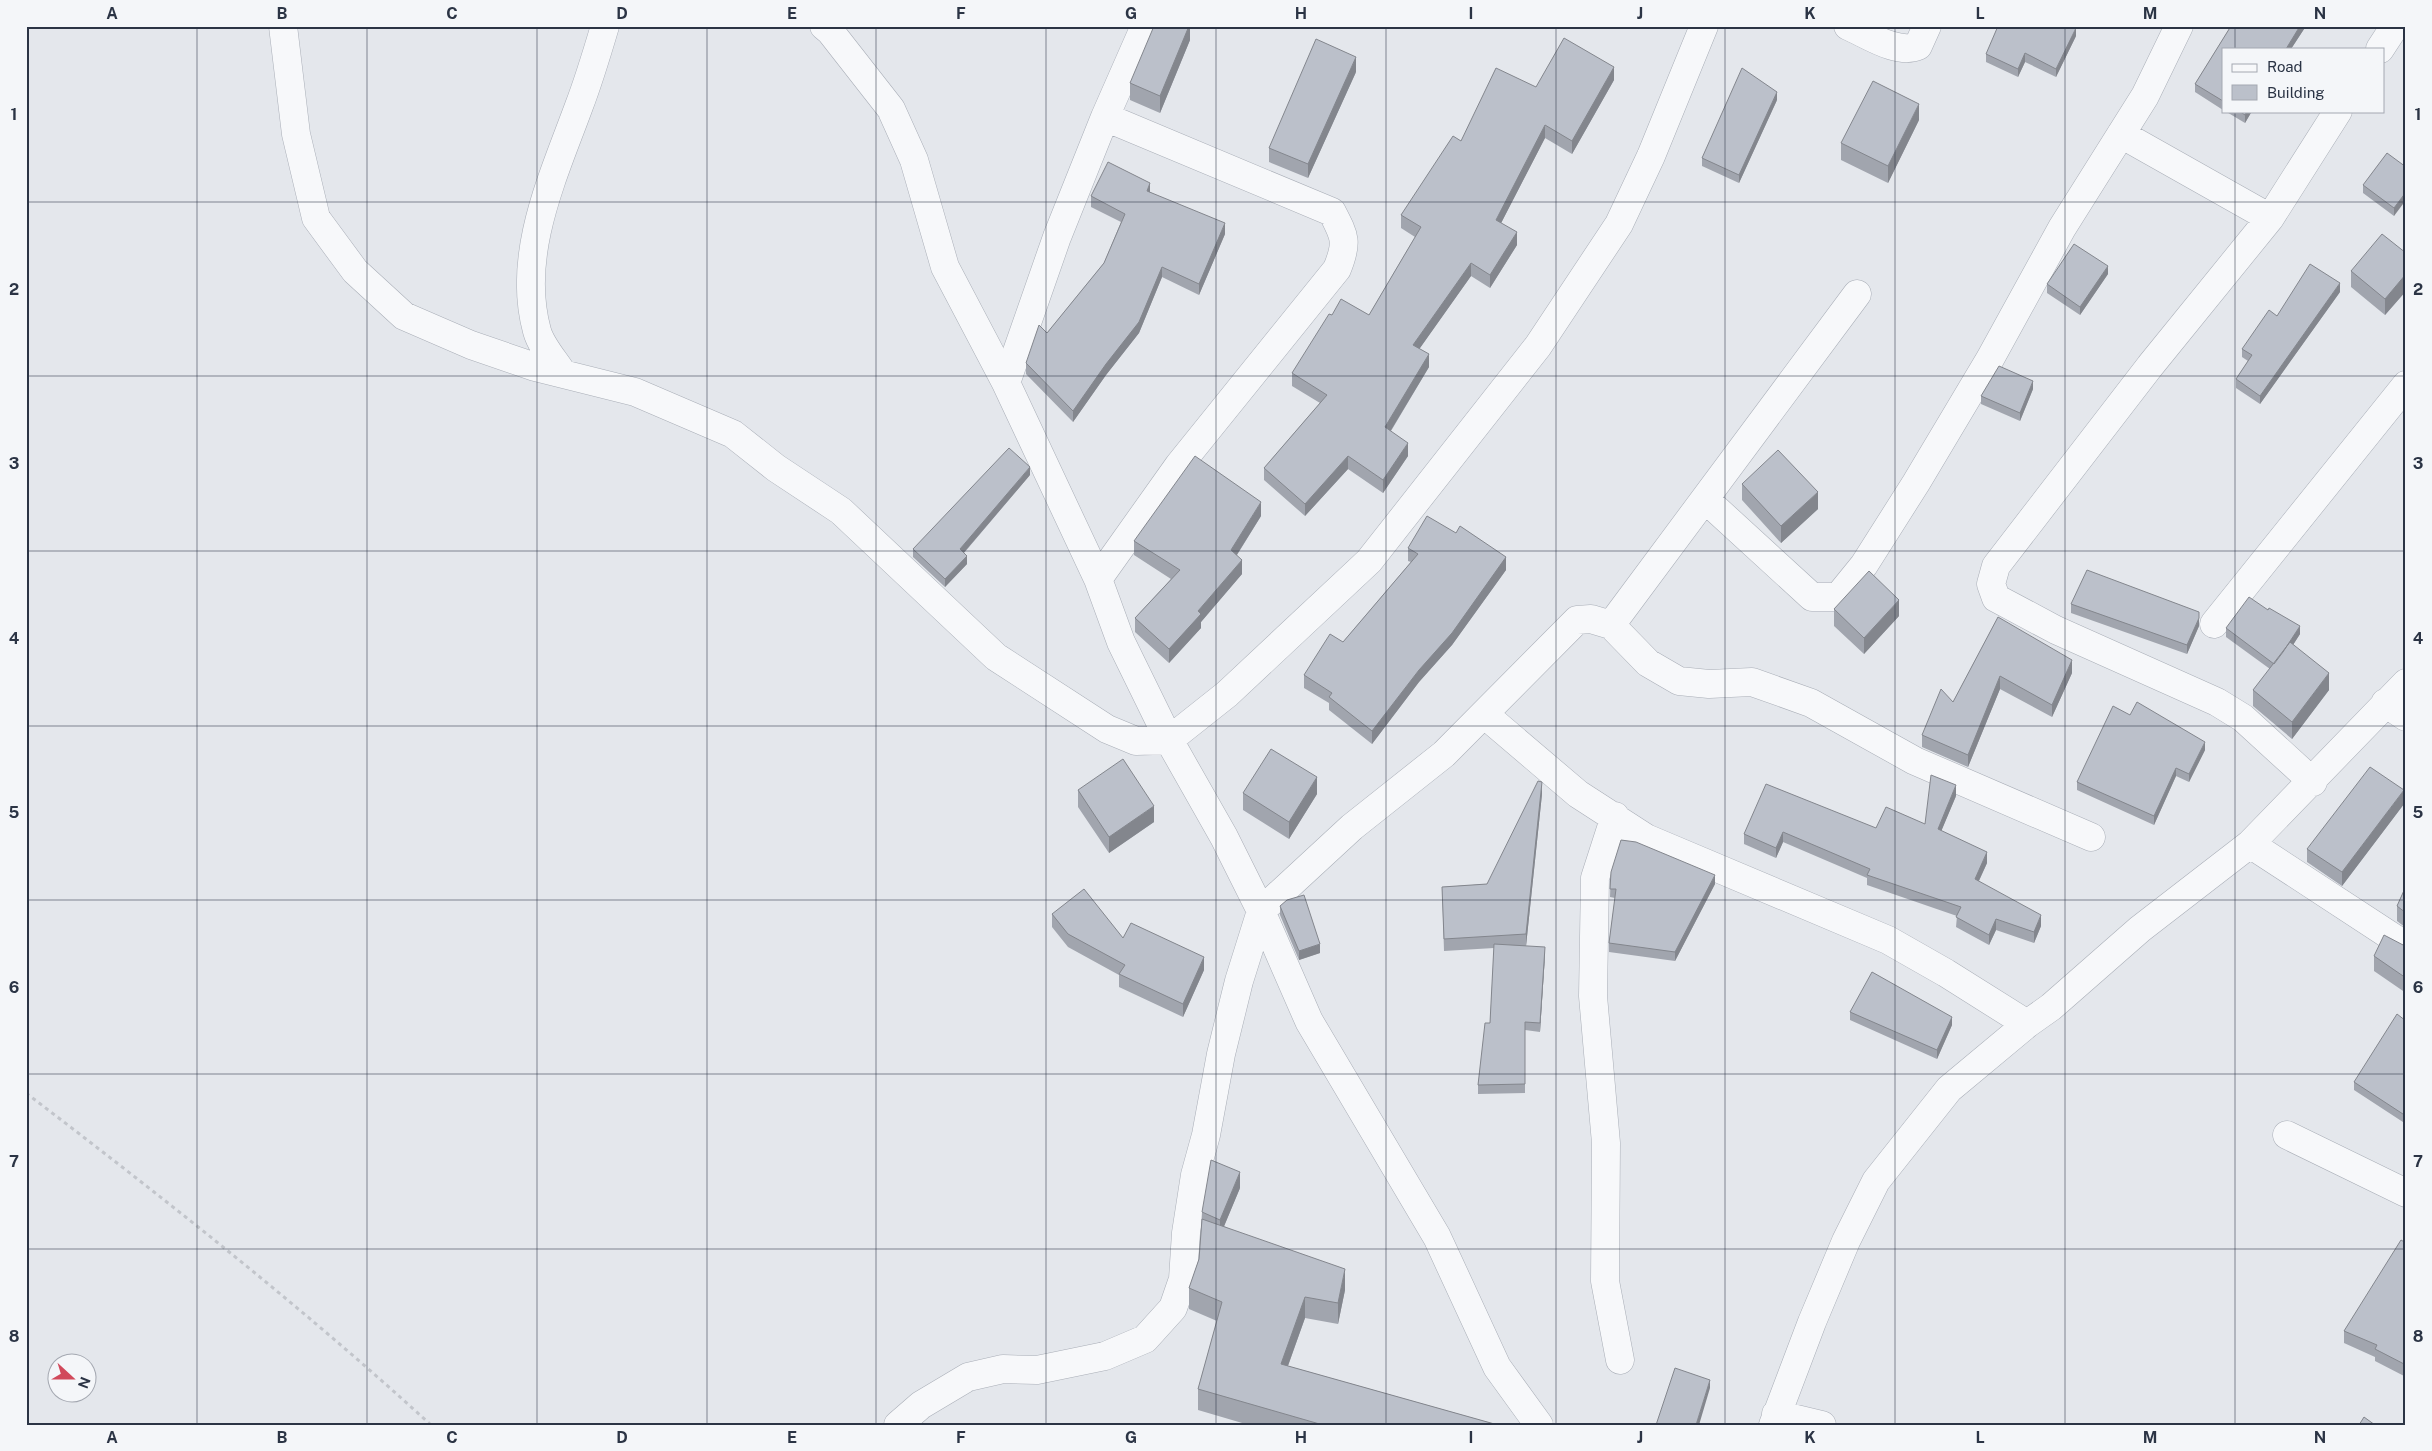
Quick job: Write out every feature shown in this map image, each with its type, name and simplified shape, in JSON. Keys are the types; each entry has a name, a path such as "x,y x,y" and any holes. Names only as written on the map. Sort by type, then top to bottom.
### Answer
{"street":[{"path":"284,26 296,134 316,218 355,271 404,316 471,345 535,367 635,392 733,434 776,468 841,511 996,657 1107,729 1136,741 1169,740 1227,694 1369,561 1538,346 1619,224 1651,156 1704,26"},
{"path":"563,374 538,334 530,302 532,257 541,216 605,26"},
{"path":"824,26 891,109 914,160 946,267 1006,383 1098,579 1122,642 1169,740 1224,837 1261,911 1309,1021 1437,1237 1497,1367 1539,1425"},
{"path":"1006,383 1058,237 1105,117 1145,26"},
{"path":"1848,26 1892,45 1910,50 1918,46 1928,26"},
{"path":"1705,499 1812,596 1838,597 1864,565 1916,483 1990,359 2062,228 2145,96 2179,26"},
{"path":"2381,48 2395,26"},
{"path":"2313,782 2236,714 2216,702 2056,630 1996,598 1991,584 1996,566 2150,366 2270,218 2337,112"},
{"path":"1098,579 1179,465 1337,269 1345,248 1342,230 1332,212 1105,117"},
{"path":"2121,134 2270,218"},
{"path":"1611,625 1857,294"},
{"path":"2214,624 2406,385"},
{"path":"898,1425 921,1405 968,1378 1003,1369 1037,1370 1105,1356 1145,1339 1174,1308 1183,1279 1186,1233 1195,1175 1210,1117 1221,1054 1239,981 1261,911 1352,827 1444,754 1577,620 1591,618 1611,625 1648,663 1679,681 1709,684 1752,682 1811,703 1915,760 2092,837"},
{"path":"1822,1425 1774,1420 1846,1241 1876,1181 1949,1089 2026,1024 2051,1008 2140,929 2250,844 2313,782 2395,710 2406,683"},
{"path":"1484,714 1578,794 1615,816 1646,838 1888,940 2026,1024"},
{"path":"1615,816 1595,878 1593,996 1606,1143 1605,1281 1620,1360"},
{"path":"2250,844 2406,946"},
{"path":"2287,1135 2406,1193"}],"path":[{"path":"26,1093 165,1200 271,1285 431,1425"}],"building":[{"path":"1154,26 1189,26 1160,96 1130,83"},
{"path":"1998,26 2073,26 2076,28 2056,69 2025,53 2018,69 1986,54"},
{"path":"2231,26 2300,26 2287,48 2222,48 2222,100 2195,84"},
{"path":"1564,38 1614,67 1572,141 1545,125 1496,220 1517,232 1490,275 1471,263 1413,345 1429,354 1385,427 1408,443 1383,480 1348,456 1305,504 1264,468 1327,395 1292,373 1329,314 1332,315 1341,299 1369,315 1421,227 1401,215 1453,136 1461,141 1496,68 1536,87"},
{"path":"1316,39 1356,57 1308,164 1269,148"},
{"path":"1742,68 1777,92 1739,175 1702,158"},
{"path":"1873,81 1919,104 1888,166 1841,143"},
{"path":"2387,153 2406,167 2406,192 2394,208 2363,185"},
{"path":"1108,162 1150,183 1147,191 1225,223 1199,284 1162,267 1139,322 1073,411 1026,363 1039,325 1047,333 1104,263 1125,214 1091,196"},
{"path":"2382,234 2406,253 2406,274 2385,299 2351,271"},
{"path":"2074,244 2108,266 2080,307 2047,284"},
{"path":"2310,264 2340,283 2260,396 2236,379 2252,355 2242,349 2269,310 2277,316"},
{"path":"1999,366 2033,381 2020,413 1981,396"},
{"path":"1009,448 1030,467 960,549 967,556 945,579 913,549"},
{"path":"1778,450 1818,492 1781,526 1742,484"},
{"path":"1195,456 1261,502 1231,550 1242,560 1198,611 1201,614 1169,649 1135,618 1180,570 1134,541"},
{"path":"1427,516 1456,533 1460,526 1506,557 1452,633 1419,670 1372,731 1329,697 1332,693 1304,675 1330,634 1343,642 1418,554 1408,548"},
{"path":"2087,570 2199,612 2199,618 2187,645 2071,604"},
{"path":"1869,571 1899,600 1864,638 1834,609"},
{"path":"2249,597 2268,610 2269,608 2300,626 2274,664 2226,628"},
{"path":"1998,617 2072,660 2052,705 2000,676 1968,755 1922,735 1941,689 1953,702"},
{"path":"2290,642 2329,673 2292,722 2253,690"},
{"path":"2137,702 2205,742 2189,774 2176,768 2154,816 2077,782 2113,706 2130,715"},
{"path":"1271,749 1317,777 1289,822 1243,793"},
{"path":"1123,759 1154,806 1109,837 1078,790"},
{"path":"2370,767 2404,790 2342,872 2307,849"},
{"path":"1931,775 1956,785 1938,829 1987,852 1975,879 2041,915 2034,932 1996,919 1989,935 1956,917 1961,907 1867,875 1870,869 1783,832 1776,848 1744,834 1766,784 1876,828 1886,807 1925,824"},
{"path":"1538,781 1542,782 1526,934 1444,939 1442,887 1487,884"},
{"path":"1621,840 1636,842 1715,875 1675,952 1609,943 1616,889 1610,889 1611,872"},
{"path":"2406,886 2406,913 2397,906"},
{"path":"1084,889 1123,938 1131,923 1204,957 1183,1004 1119,974 1125,965 1068,934 1052,914"},
{"path":"1304,895 1320,944 1299,951 1280,906 1287,900"},
{"path":"2384,935 2406,946 2406,978 2374,956"},
{"path":"1494,944 1545,947 1540,1023 1525,1022 1525,1084 1478,1085 1485,1023 1490,1023"},
{"path":"1872,972 1952,1017 1937,1050 1850,1012"},
{"path":"2397,1014 2406,1021 2406,1116 2354,1082"},
{"path":"1211,1160 1240,1172 1220,1220 1202,1212"},
{"path":"1202,1219 1345,1269 1338,1303 1305,1297 1281,1364 1498,1425 1323,1425 1198,1389 1222,1302 1189,1288 1199,1259"},
{"path":"2401,1240 2406,1243 2406,1365 2375,1349 2377,1345 2344,1331"},
{"path":"1675,1368 1710,1380 1696,1425 1656,1425"},
{"path":"2364,1417 2375,1425 2359,1425"}]}
